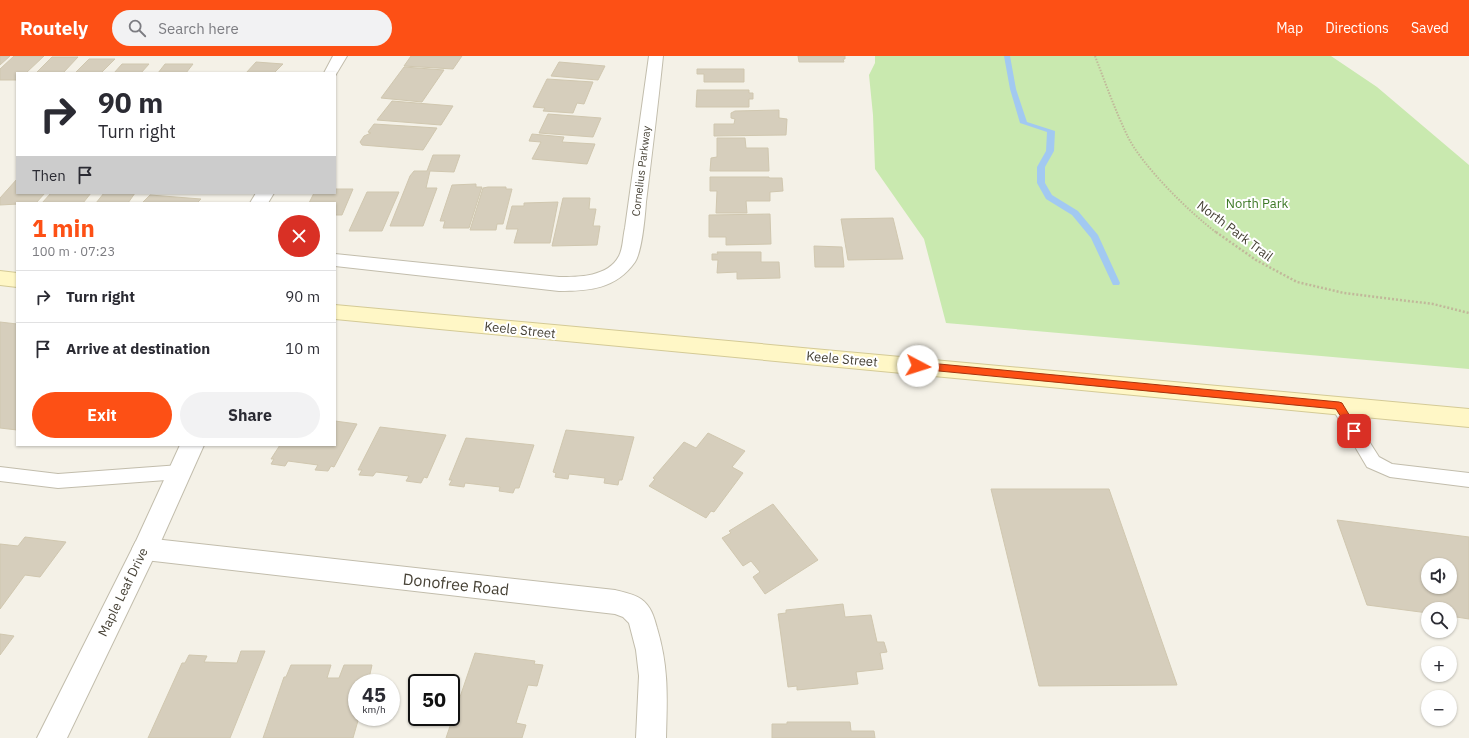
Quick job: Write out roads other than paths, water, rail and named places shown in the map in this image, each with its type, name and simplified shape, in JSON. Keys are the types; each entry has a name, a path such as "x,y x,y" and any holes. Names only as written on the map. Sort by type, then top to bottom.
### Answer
{"main road":[{"path":"0,278 16,280"},
{"name":"Keele Street","path":"336,312 1469,418"}],"street":[{"path":"332,72 340,56"},
{"name":"Cornelius Parkway","path":"336,260 559,284 586,284 607,277 618,269 628,258 634,228 656,56"},
{"name":"Maple Leaf Drive","path":"52,738 145,549 192,446"},
{"name":"Donofree Road","path":"145,549 615,602 631,607 640,616 650,650 652,676 651,738"}],"lane":[{"path":"1339,406 1373,462 1390,470 1469,480"},
{"path":"0,474 58,481 180,472"}],"waterway":[{"path":"1007,56 1013,89 1024,123 1051,131 1050,151 1041,167 1041,183 1049,197 1075,213 1095,237 1116,283"}],"park label":[{"name":"North Park","path":"1257,203"}]}
